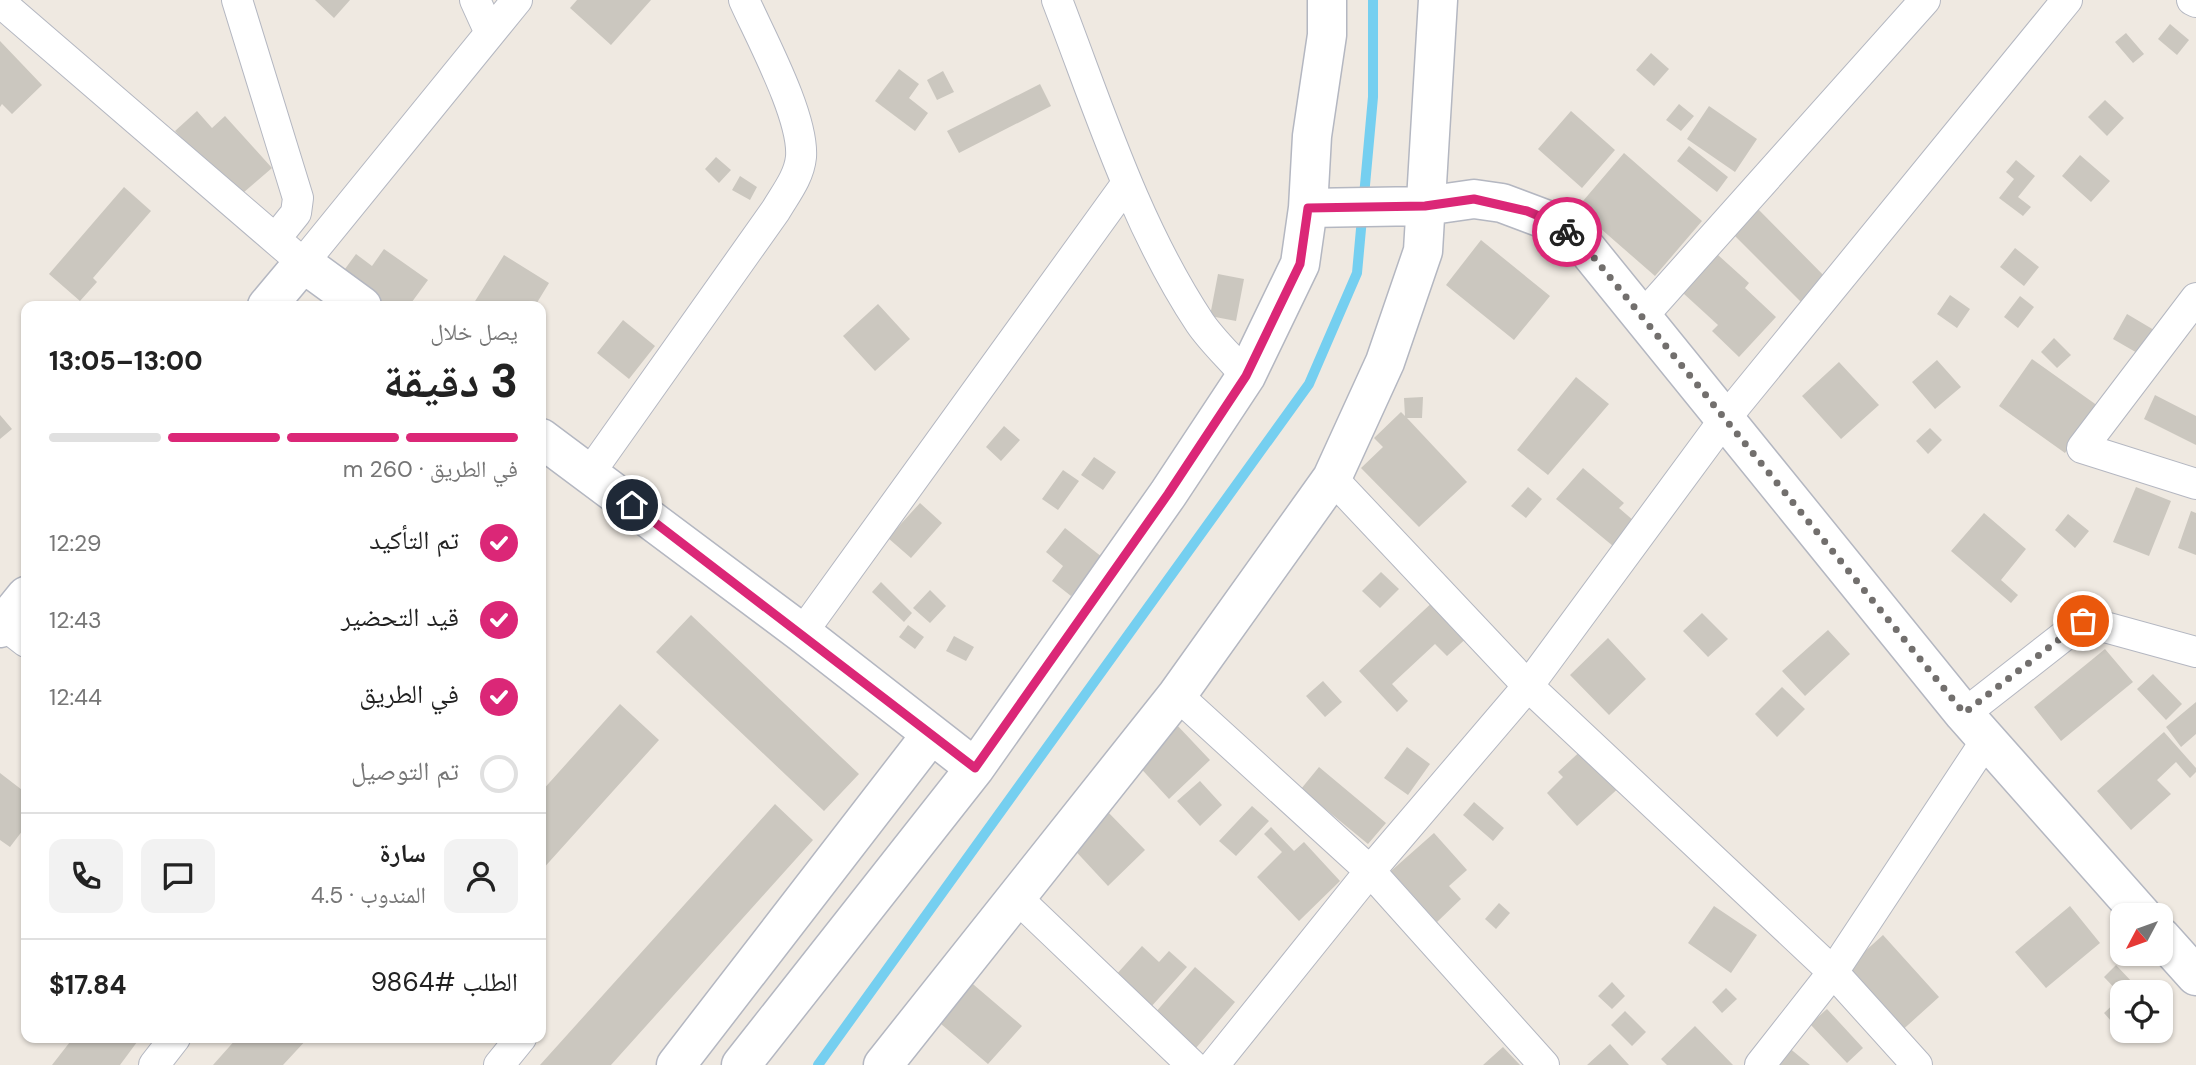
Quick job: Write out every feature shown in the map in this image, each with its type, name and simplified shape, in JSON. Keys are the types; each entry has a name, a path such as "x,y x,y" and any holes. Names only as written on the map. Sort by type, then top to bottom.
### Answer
{"street":[{"path":"237,0 299,198 289,251 269,301"},
{"path":"475,0 490,33"},
{"path":"289,251 490,33 517,0"},
{"path":"589,474 796,178 801,156 797,122 744,0"},
{"path":"1057,0 1127,183 1166,267 1202,325 1246,376"},
{"path":"741,1065 975,768 1168,494 1246,376 1300,264 1308,208 1312,136 1327,36 1327,0"},
{"path":"883,1065 1177,695 1332,478 1385,362 1423,251 1438,0"},
{"path":"1640,318 1925,0"},
{"path":"1214,1065 1370,871 1528,686 1724,420 2067,0"},
{"path":"3,9 289,251 355,301"},
{"path":"802,633 1127,183"},
{"path":"1308,208 1425,206 1474,199 1527,211 1558,224 1587,249 1640,318 1976,726 2132,903"},
{"path":"2196,298 2082,448 2196,484"},
{"path":"546,442 802,633 930,736 975,768"},
{"path":"1332,478 1528,686 1833,972 1917,1065"},
{"path":"1760,1065 1833,972 1976,726 2083,621 2196,652"},
{"path":"1177,695 1370,871 1544,1065"},
{"path":"676,1065 930,736"},
{"path":"1015,896 1192,1065"},
{"path":"2174,951 2196,976"},
{"path":"154,1065 171,1043"},
{"path":"499,1065 518,1043"}],"building":[{"path":"315,0 350,0 334,18"},
{"path":"577,0 651,0 611,45 570,8"},
{"path":"2170,24 2189,40 2177,55 2158,39"},
{"path":"2126,33 2144,54 2133,63 2115,42"},
{"path":"0,41 42,85 12,114 2,104 0,107"},
{"path":"1651,53 1669,69 1654,86 1636,70"},
{"path":"899,69 919,84 909,98 928,113 915,131 875,101"},
{"path":"943,71 954,92 937,100 927,80"},
{"path":"1040,84 1051,106 959,153 947,131"},
{"path":"2105,100 2124,118 2107,136 2088,117"},
{"path":"1679,104 1694,116 1681,131 1666,120"},
{"path":"1709,106 1757,139 1735,172 1687,139"},
{"path":"197,111 212,128 225,116 272,168 236,199 175,131"},
{"path":"1571,111 1615,150 1582,188 1538,149"},
{"path":"1689,146 1728,177 1717,192 1677,161"},
{"path":"1624,153 1702,221 1655,276 1577,208"},
{"path":"2080,155 2110,181 2091,202 2062,176"},
{"path":"716,157 731,170 719,183 705,169"},
{"path":"2016,160 2035,176 2018,197 2031,207 2023,216 1999,198 2014,179 2006,172"},
{"path":"740,176 757,187 750,200 732,190"},
{"path":"124,187 151,211 93,278 97,282 80,301 49,274"},
{"path":"1757,208 1839,291 1814,315 1732,233"},
{"path":"1481,240 1550,296 1514,340 1446,285"},
{"path":"2015,248 2039,267 2024,286 2000,267"},
{"path":"384,249 428,280 413,301 381,301 342,273 356,254 372,266"},
{"path":"504,255 549,283 538,301 475,301"},
{"path":"1718,255 1749,283 1745,288 1776,317 1739,357 1712,331 1718,325 1683,293"},
{"path":"1218,274 1244,279 1236,321 1210,316"},
{"path":"1950,295 1970,309 1957,328 1937,314"},
{"path":"2020,296 2034,307 2018,328 2004,317"},
{"path":"878,304 910,339 875,371 843,336"},
{"path":"2127,314 2154,330 2139,354 2113,339"},
{"path":"623,320 655,346 629,379 597,353"},
{"path":"2054,338 2071,355 2057,368 2041,352"},
{"path":"2032,359 2098,406 2065,453 1999,406"},
{"path":"1937,360 1961,387 1935,409 1912,382"},
{"path":"1839,362 1879,405 1841,439 1802,396"},
{"path":"1576,377 1609,404 1548,475 1517,450"},
{"path":"2155,395 2196,416 2196,445 2144,419"},
{"path":"1423,397 1422,418 1407,418 1467,482 1419,527 1361,468 1383,447 1374,438 1401,412 1405,416 1404,398"},
{"path":"0,415 12,429 0,439"},
{"path":"1004,426 1020,440 1001,461 986,447"},
{"path":"1930,428 1942,440 1928,454 1916,441"},
{"path":"1094,457 1116,472 1103,490 1081,475"},
{"path":"1583,468 1624,503 1619,508 1634,521 1613,546 1556,499"},
{"path":"1063,470 1079,481 1058,510 1042,499"},
{"path":"1528,487 1542,499 1526,518 1511,506"},
{"path":"2136,487 2171,501 2149,556 2113,542"},
{"path":"920,503 942,523 911,558 888,538"},
{"path":"2191,511 2196,513 2196,555 2178,548"},
{"path":"1984,513 2026,549 2001,580 2018,595 2011,603 1951,551"},
{"path":"2068,514 2089,531 2075,548 2055,530"},
{"path":"1065,528 1102,557 1071,596 1052,581 1063,566 1046,552"},
{"path":"1381,572 1399,589 1380,608 1362,591"},
{"path":"881,582 912,613 904,622 872,592"},
{"path":"930,590 946,606 930,623 913,608"},
{"path":"1437,598 1471,634 1447,656 1435,644 1392,684 1408,701 1397,712 1359,671"},
{"path":"1702,613 1728,639 1708,657 1683,631"},
{"path":"691,615 859,774 824,811 656,652"},
{"path":"908,625 924,637 915,649 899,637"},
{"path":"1828,630 1850,654 1805,696 1782,671"},
{"path":"954,636 974,647 966,661 946,651"},
{"path":"1608,638 1646,679 1609,715 1570,675"},
{"path":"2105,649 2133,682 2061,741 2034,707"},
{"path":"2153,674 2182,704 2166,720 2137,689"},
{"path":"1323,681 1342,702 1325,717 1306,696"},
{"path":"1782,687 1805,709 1777,737 1755,714"},
{"path":"2196,702 2196,734 2181,747 2166,727"},
{"path":"620,704 659,740 546,865 546,786"},
{"path":"1175,723 1210,760 1169,799 1135,762"},
{"path":"2164,732 2196,768 2196,772 2190,778 2176,762 2157,780 2171,794 2131,830 2097,791"},
{"path":"1587,745 1622,785 1577,826 1547,793 1563,777 1558,772"},
{"path":"1407,747 1430,764 1408,795 1384,778"},
{"path":"1319,767 1386,823 1368,844 1301,789"},
{"path":"0,773 21,789 21,833 10,847 0,840"},
{"path":"1200,781 1222,805 1200,826 1177,801"},
{"path":"1474,802 1504,828 1493,841 1463,815"},
{"path":"775,804 813,840 611,1065 540,1065"},
{"path":"1252,806 1269,821 1236,856 1219,841"},
{"path":"1106,810 1145,850 1108,886 1069,844"},
{"path":"1271,827 1294,851 1304,842 1340,881 1299,921 1257,877 1282,852 1264,834"},
{"path":"1434,833 1467,870 1449,886 1461,899 1437,922 1391,871"},
{"path":"1499,903 1510,913 1496,929 1485,919"},
{"path":"1714,906 1757,935 1731,973 1688,943"},
{"path":"2070,906 2100,943 2046,988 2015,952"},
{"path":"1883,935 1939,997 1898,1034 1842,972"},
{"path":"1142,946 1159,962 1169,951 1187,967 1150,1008 1115,976"},
{"path":"2117,966 2130,980 2110,980 2110,983 2104,977"},
{"path":"1195,967 1235,1002 1196,1048 1155,1013"},
{"path":"967,979 1022,1026 988,1064 934,1018"},
{"path":"1612,982 1625,996 1612,1009 1598,996"},
{"path":"1726,988 1737,999 1722,1013 1712,1002"},
{"path":"2110,1007 2110,1020 2104,1013"},
{"path":"1827,1009 1863,1048 1847,1063 1810,1024"},
{"path":"1625,1011 1646,1032 1632,1046 1611,1025"},
{"path":"1695,1026 1733,1065 1667,1065 1661,1059"},
{"path":"69,1043 136,1043 120,1065 52,1065"},
{"path":"233,1043 303,1043 283,1065 213,1065"},
{"path":"1610,1044 1629,1065 1587,1065"},
{"path":"1503,1047 1520,1065 1483,1065"},
{"path":"1788,1047 1810,1065 1773,1065"}],"waterway":[{"path":"818,1065 1309,384 1357,273 1373,97 1373,0"}],"way so far":[{"path":"1567,232 1587,249 1640,318 1964,713 2083,621"}],"route":[{"path":"632,505 975,768 1168,494 1246,376 1300,264 1308,208 1425,206 1474,199 1502,203 1527,211 1558,224 1567,232"}]}
